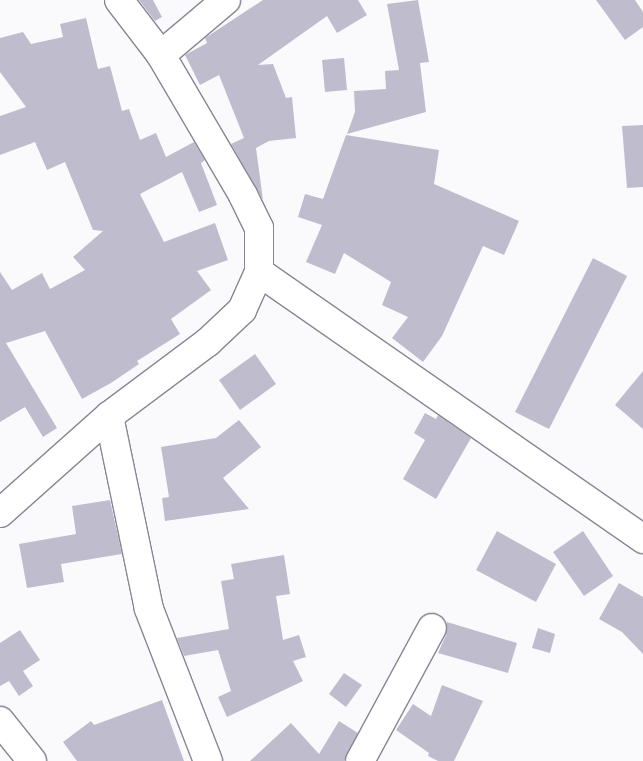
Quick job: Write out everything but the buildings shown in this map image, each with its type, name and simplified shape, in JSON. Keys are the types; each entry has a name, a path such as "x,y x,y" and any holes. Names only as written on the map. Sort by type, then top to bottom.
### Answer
{"street":[{"path":"0,513 109,416 208,342 242,310 259,272 259,228 161,55 118,0"},
{"path":"161,55 226,0"},
{"path":"259,272 643,539"},
{"path":"109,416 149,609 208,761"},
{"path":"360,761 432,628"},
{"path":"0,721 32,761"}]}
